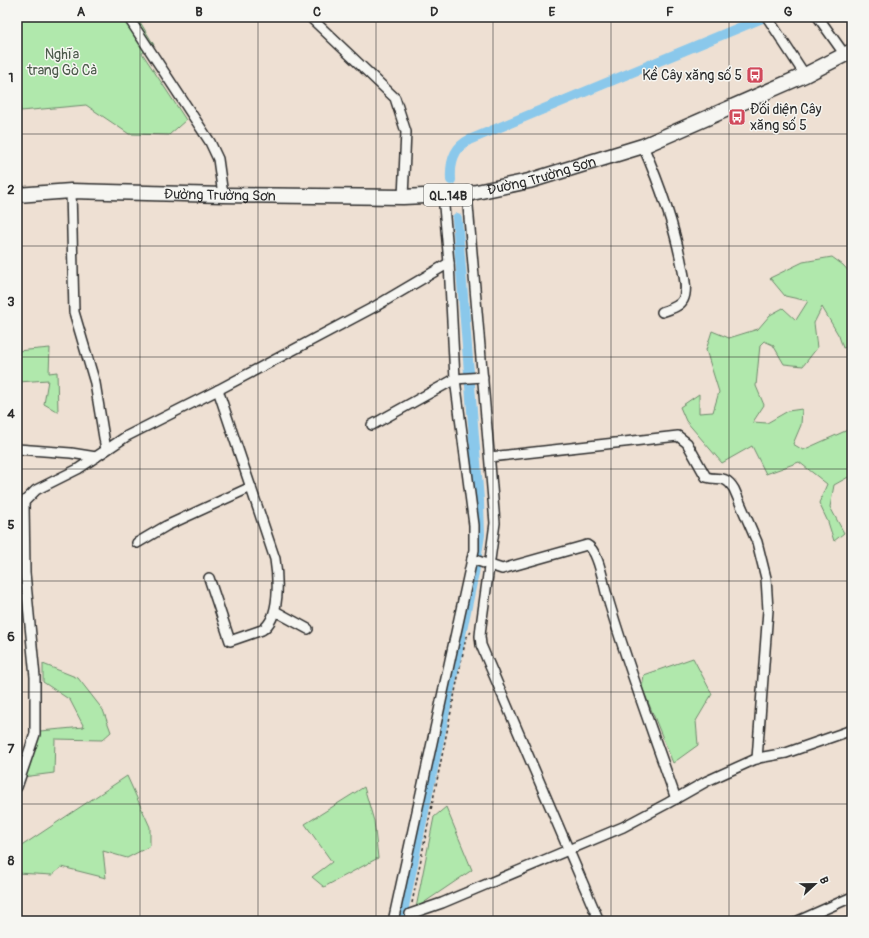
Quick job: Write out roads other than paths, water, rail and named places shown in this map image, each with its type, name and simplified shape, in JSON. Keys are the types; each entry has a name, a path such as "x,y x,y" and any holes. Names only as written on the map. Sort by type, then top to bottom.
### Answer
{"highway":[{"name":"Đường Trường Sơn","path":"17,195 71,191 223,195 403,197 467,194 529,181 643,146 849,53"}],"street":[{"path":"128,17 210,142 218,159 223,195"},
{"path":"310,17 395,98 406,132 403,197"},
{"path":"818,17 849,53"},
{"path":"768,18 804,74"},
{"path":"643,146 657,179 672,222 684,281 685,291 683,301 677,306 662,312"},
{"path":"71,191 74,312 95,384 106,450"},
{"path":"467,194 496,523 485,589 480,636 481,645 570,850 599,921"},
{"path":"394,917 474,550 474,525 455,379 449,263 443,195"},
{"path":"17,786 35,734 35,677 25,573 25,501 36,490 78,469 127,436 218,390 376,306 449,263"},
{"path":"372,425 455,379 483,377"},
{"path":"210,578 230,641 267,627 275,611 276,605 277,573 275,559 218,390"},
{"path":"490,456 678,436 687,443 706,477 727,480 729,482 734,489 757,542 766,578 768,610 757,759"},
{"path":"17,449 71,452 96,457"},
{"path":"137,543 166,526 251,487"},
{"path":"472,560 502,569 587,545 591,547 597,559 618,633 676,799"},
{"path":"275,611 308,629"},
{"path":"410,914 442,903 623,827 707,781 757,759 786,753 852,730"},
{"path":"798,921 852,897"}],"waterway":[{"path":"451,180 452,162 456,152 459,147 469,140 765,17"},
{"path":"401,921 474,573 480,535 479,501 457,218"}],"place":[{"name":"Kề Cây xăng số 5","path":"755,75"},
{"name":"Đối diện Cây xăng số 5","path":"737,117"}],"park label":[{"name":"Nghĩa trang Gò Cà","path":"62,62"}]}
